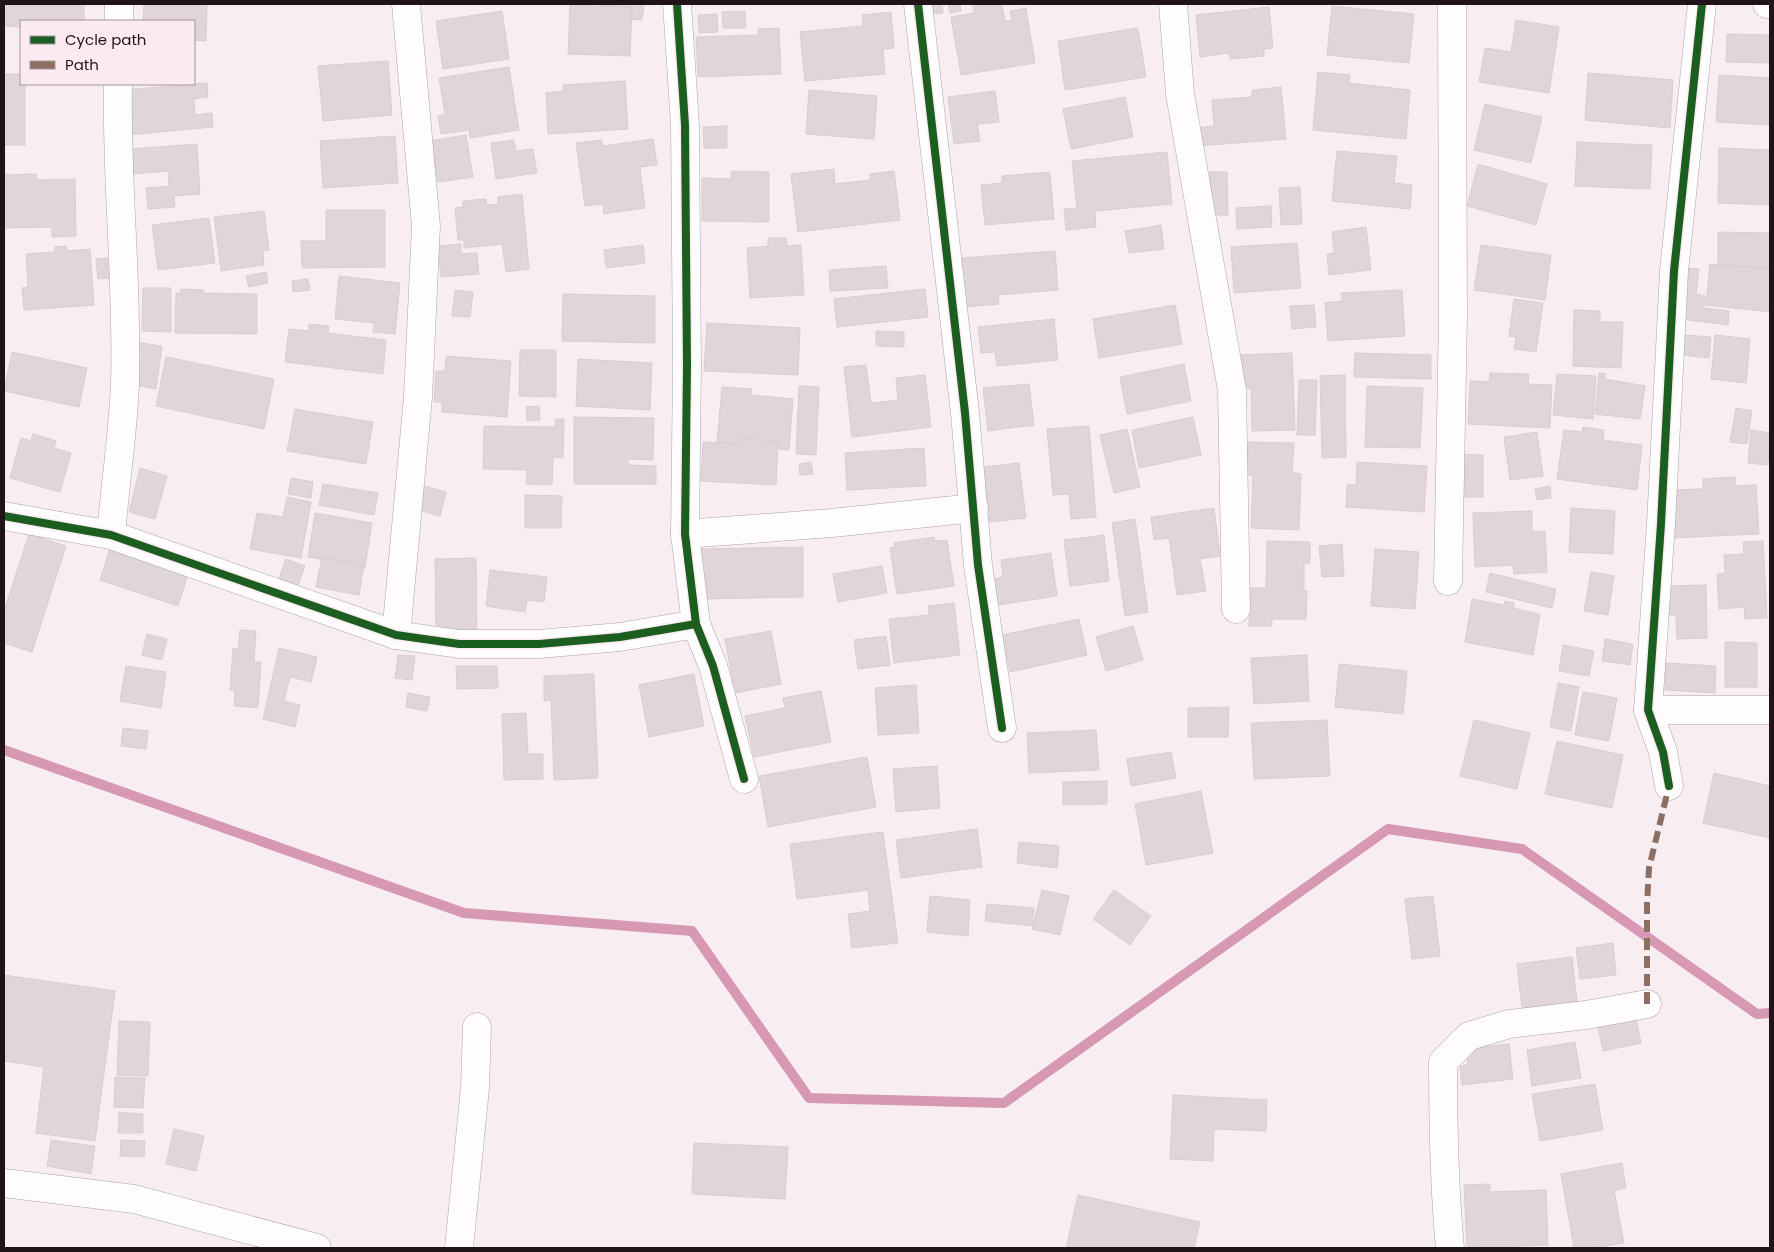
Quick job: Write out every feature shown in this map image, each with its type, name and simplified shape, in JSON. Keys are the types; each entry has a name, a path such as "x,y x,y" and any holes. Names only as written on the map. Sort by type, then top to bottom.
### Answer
{"street":[{"path":"118,20 119,4"},
{"path":"396,635 418,398 426,226 406,4"},
{"path":"677,4 685,125 687,356 685,534 696,624 714,666 744,779"},
{"path":"918,4 962,394 978,566 1002,728"},
{"path":"1173,4 1180,94 1232,390 1236,609"},
{"path":"1448,580 1453,315 1452,4"},
{"path":"1669,786 1663,752 1648,710 1661,524 1674,271 1702,4"},
{"path":"111,535 125,385 125,270 117,111 118,85"},
{"path":"685,534 832,523 974,508"},
{"path":"4,516 111,535 396,635 459,644 538,644 620,637 696,624"},
{"path":"1648,710 1770,710"},
{"path":"1450,1248 1444,1188 1443,1062 1469,1036 1509,1024 1586,1015 1647,1004"},
{"path":"459,1248 476,1088 477,1027"},
{"path":"4,1183 134,1199 317,1248"}],"building":[{"path":"4,4 84,4 84,20 20,20 20,27 4,26"},
{"path":"144,4 207,4 206,41 195,40 195,20 143,20"},
{"path":"601,4 644,4 642,20 600,17"},
{"path":"930,4 942,4 943,13 931,14"},
{"path":"948,4 960,4 961,11 950,13"},
{"path":"973,4 1002,4 1005,21 1012,20 1010,11 1026,8 1035,63 961,75 951,17 974,13"},
{"path":"570,5 632,7 630,56 568,54"},
{"path":"1332,6 1414,14 1409,63 1327,55"},
{"path":"1269,7 1273,48 1264,49 1264,56 1230,59 1229,53 1200,57 1196,15"},
{"path":"502,11 509,59 443,69 436,21"},
{"path":"745,11 746,28 723,28 722,12"},
{"path":"891,12 894,48 883,49 885,74 805,81 800,32 863,26 862,15"},
{"path":"717,14 718,32 699,33 698,15"},
{"path":"1516,20 1559,27 1549,93 1479,82 1485,48 1511,52"},
{"path":"779,28 781,74 698,77 696,37 759,35 758,29"},
{"path":"1138,28 1146,77 1065,90 1058,41"},
{"path":"1727,34 1770,35 1770,63 1726,62"},
{"path":"388,61 392,115 323,121 318,66"},
{"path":"509,67 519,130 470,138 469,130 441,134 438,116 445,114 439,78"},
{"path":"1318,72 1350,75 1349,83 1410,90 1406,139 1313,130"},
{"path":"1588,73 1673,80 1670,128 1585,120"},
{"path":"4,74 20,74 20,85 25,85 25,145 4,145"},
{"path":"1719,75 1770,78 1770,125 1716,122"},
{"path":"625,81 628,129 548,134 546,93 563,91 563,85"},
{"path":"207,83 208,97 194,99 195,115 212,113 213,127 127,135 124,90"},
{"path":"1281,87 1286,139 1198,146 1196,128 1214,126 1212,100 1252,97 1252,90"},
{"path":"809,90 877,96 874,139 806,134"},
{"path":"995,91 999,122 977,124 980,141 954,144 948,97"},
{"path":"1125,97 1133,137 1071,149 1063,109"},
{"path":"1485,104 1542,117 1531,163 1474,150"},
{"path":"727,126 727,148 704,148 703,127"},
{"path":"466,135 473,177 438,182 431,141"},
{"path":"395,136 398,183 323,188 320,141"},
{"path":"653,139 657,165 640,167 645,208 604,214 603,204 585,206 576,143 602,140 603,146"},
{"path":"514,140 516,151 533,149 537,173 496,179 491,143"},
{"path":"1577,142 1652,145 1650,189 1575,186"},
{"path":"197,144 200,194 174,196 175,207 148,209 146,188 169,186 168,171 132,174 130,149"},
{"path":"1719,148 1770,150 1770,205 1718,203"},
{"path":"1337,151 1397,156 1394,183 1412,185 1410,209 1332,201"},
{"path":"1167,152 1172,204 1095,211 1096,227 1066,230 1064,209 1077,208 1072,161"},
{"path":"1478,164 1547,184 1536,225 1467,206"},
{"path":"834,169 835,184 870,180 870,174 894,171 900,220 798,232 791,174"},
{"path":"731,171 769,172 769,222 702,221 702,178 731,179"},
{"path":"1050,172 1054,219 985,225 981,185 1002,183 1002,176"},
{"path":"1210,172 1227,172 1228,215 1211,215"},
{"path":"36,174 37,180 75,179 76,236 52,237 52,227 4,228 4,175"},
{"path":"1300,187 1302,224 1281,225 1279,188"},
{"path":"522,194 529,269 506,272 502,244 464,248 464,240 458,240 455,208 463,207 463,201 486,199 487,205 498,204 498,197"},
{"path":"1271,206 1272,227 1237,229 1236,208"},
{"path":"326,210 385,210 385,267 302,268 301,241 326,241"},
{"path":"264,211 269,250 263,251 264,265 221,271 214,217"},
{"path":"209,218 215,263 158,270 152,225"},
{"path":"1161,225 1164,249 1129,253 1125,231"},
{"path":"1366,227 1371,270 1329,275 1327,254 1334,253 1332,232"},
{"path":"1718,232 1770,233 1770,277 1718,275"},
{"path":"768,238 786,238 787,246 801,245 804,295 750,298 747,248 768,246"},
{"path":"1297,243 1301,288 1234,293 1231,247"},
{"path":"461,244 461,254 477,253 479,274 441,277 438,246"},
{"path":"643,245 645,263 606,268 604,250"},
{"path":"1481,245 1551,255 1545,300 1474,290"},
{"path":"66,246 67,251 90,249 94,305 24,310 22,288 28,287 26,254 55,252 55,247"},
{"path":"1055,251 1058,290 998,295 999,304 965,307 961,258"},
{"path":"107,258 109,278 98,279 96,259"},
{"path":"1710,264 1770,269 1770,312 1706,305"},
{"path":"886,266 888,288 830,291 829,270"},
{"path":"1679,267 1699,269 1696,294 1705,296 1704,308 1729,311 1728,325 1673,318"},
{"path":"266,272 268,283 249,287 246,276"},
{"path":"339,276 400,283 395,334 373,332 374,323 335,319"},
{"path":"308,279 310,290 293,292 292,281"},
{"path":"143,288 171,288 171,332 142,331"},
{"path":"181,289 203,290 203,293 257,294 257,334 175,333 176,293 181,293"},
{"path":"925,289 928,317 837,327 834,299"},
{"path":"455,290 473,292 470,317 452,316"},
{"path":"1402,290 1405,336 1328,341 1325,303 1342,301 1341,293"},
{"path":"563,294 655,296 655,343 562,341"},
{"path":"1514,299 1543,303 1536,352 1514,349 1516,337 1509,336"},
{"path":"1175,305 1182,344 1099,358 1093,319"},
{"path":"1314,305 1316,327 1292,329 1290,306"},
{"path":"1574,310 1600,311 1600,322 1623,322 1621,368 1573,366"},
{"path":"1054,319 1058,360 997,366 995,352 981,353 978,327"},
{"path":"707,323 800,328 798,375 704,371"},
{"path":"309,324 329,326 328,333 386,340 383,374 285,362 289,329 309,331"},
{"path":"876,331 904,332 904,347 876,346"},
{"path":"1685,335 1711,337 1709,358 1683,355"},
{"path":"1715,335 1750,339 1746,383 1711,379"},
{"path":"135,342 162,346 156,389 129,384"},
{"path":"520,350 556,350 556,397 519,396"},
{"path":"12,352 87,368 79,407 4,391"},
{"path":"1292,353 1295,430 1252,431 1251,388 1240,389 1239,355"},
{"path":"1355,353 1431,355 1431,379 1354,377"},
{"path":"446,356 511,361 507,417 442,412 442,402 434,402 436,371 445,371"},
{"path":"166,357 274,379 264,429 156,406"},
{"path":"578,359 652,363 650,410 576,406"},
{"path":"1184,364 1191,401 1127,414 1120,377"},
{"path":"866,365 871,403 898,400 896,378 925,375 931,427 852,437 844,367"},
{"path":"1490,373 1529,374 1528,384 1552,385 1550,428 1468,424 1470,381 1489,382"},
{"path":"1599,373 1606,374 1605,379 1645,386 1640,419 1595,414"},
{"path":"1557,374 1596,376 1593,419 1553,415"},
{"path":"1345,375 1346,457 1322,458 1320,376"},
{"path":"1299,380 1317,380 1315,435 1297,435"},
{"path":"1029,384 1034,425 988,431 983,388"},
{"path":"799,386 819,387 816,455 796,454"},
{"path":"1367,386 1423,388 1420,448 1365,447"},
{"path":"722,387 752,389 751,395 793,399 789,450 717,443"},
{"path":"539,406 540,420 527,421 526,407"},
{"path":"1736,408 1752,411 1747,444 1730,442"},
{"path":"295,409 373,422 366,464 287,451"},
{"path":"574,417 654,418 653,460 628,459 628,465 656,466 656,484 574,484"},
{"path":"1193,417 1201,455 1139,468 1132,430"},
{"path":"555,419 564,419 563,458 553,457 552,485 526,484 527,470 483,469 484,426 555,427"},
{"path":"1089,426 1096,517 1071,519 1069,494 1053,495 1047,429"},
{"path":"1583,427 1604,430 1603,440 1642,445 1637,490 1557,479 1564,430 1582,432"},
{"path":"1127,429 1140,487 1114,493 1100,435"},
{"path":"1751,430 1770,433 1768,465 1748,463"},
{"path":"1537,432 1543,476 1510,480 1504,437"},
{"path":"33,434 56,441 54,448 71,453 60,492 10,478 21,438 31,441"},
{"path":"740,439 778,441 776,485 701,481 703,442 740,444"},
{"path":"1248,442 1294,443 1292,473 1301,474 1299,530 1251,528 1253,475 1247,475"},
{"path":"924,448 926,486 847,490 845,453"},
{"path":"1458,454 1483,455 1483,497 1458,497"},
{"path":"811,462 813,474 800,475 799,464"},
{"path":"1357,462 1427,466 1424,512 1346,507 1347,485 1356,485"},
{"path":"1019,463 1026,518 990,522 983,467"},
{"path":"140,468 167,476 155,519 129,512"},
{"path":"1735,477 1735,486 1756,485 1759,534 1671,538 1668,490 1703,489 1703,479"},
{"path":"291,478 313,482 311,498 288,494"},
{"path":"323,484 378,493 374,515 319,505"},
{"path":"424,486 446,492 440,516 418,510"},
{"path":"1550,486 1551,498 1537,500 1535,489"},
{"path":"525,495 562,496 561,528 525,528"},
{"path":"287,497 311,502 301,558 250,549 257,513 283,517"},
{"path":"1214,508 1220,556 1200,559 1206,591 1177,595 1169,538 1154,540 1151,517"},
{"path":"1571,508 1615,511 1613,554 1569,552"},
{"path":"1532,511 1532,532 1545,531 1547,572 1514,574 1513,565 1475,567 1473,513"},
{"path":"315,513 372,523 365,567 308,557"},
{"path":"1135,519 1148,612 1125,616 1112,523"},
{"path":"29,534 66,546 32,652 4,643 4,611"},
{"path":"1104,535 1109,581 1070,586 1064,540"},
{"path":"934,537 935,541 947,540 954,586 897,594 890,548 895,547 894,543"},
{"path":"1267,541 1310,542 1310,563 1304,563 1304,591 1307,591 1306,619 1272,619 1272,626 1249,626 1250,588 1266,588"},
{"path":"1763,541 1767,618 1745,619 1744,607 1719,609 1717,574 1725,573 1724,555 1744,554 1743,542"},
{"path":"112,542 190,568 178,606 100,580"},
{"path":"1342,544 1344,576 1322,577 1319,546"},
{"path":"803,547 803,597 698,599 697,549"},
{"path":"1375,549 1419,552 1415,609 1371,606"},
{"path":"1051,553 1057,596 998,605 994,579 1003,577 1001,560"},
{"path":"322,557 364,565 359,595 316,587"},
{"path":"476,558 477,637 436,637 435,559"},
{"path":"286,559 305,566 298,585 279,578"},
{"path":"882,566 887,593 838,602 833,574"},
{"path":"490,570 547,577 544,602 527,600 525,612 486,606"},
{"path":"1591,572 1614,576 1608,615 1584,611"},
{"path":"1490,573 1556,589 1552,608 1486,592"},
{"path":"1706,585 1707,638 1677,639 1676,615 1668,615 1667,586"},
{"path":"1472,599 1504,605 1505,601 1514,603 1513,608 1540,614 1533,655 1465,642"},
{"path":"954,603 960,655 894,663 889,619 929,615 928,606"},
{"path":"1079,619 1087,655 1010,672 1002,635"},
{"path":"1133,626 1143,660 1106,671 1096,637"},
{"path":"240,630 256,631 254,662 261,662 258,708 234,706 235,691 230,690 233,648 238,649"},
{"path":"771,631 781,684 735,693 725,639"},
{"path":"147,634 167,639 162,660 142,655"},
{"path":"886,636 890,665 858,669 854,640"},
{"path":"1605,639 1633,644 1630,665 1602,661"},
{"path":"1725,642 1757,643 1757,687 1725,687"},
{"path":"1563,645 1594,651 1589,676 1559,671"},
{"path":"279,648 317,657 311,682 290,677 284,701 300,705 295,727 263,719"},
{"path":"398,655 415,656 412,680 395,678"},
{"path":"1307,655 1309,701 1254,704 1251,658"},
{"path":"1666,663 1716,666 1715,693 1665,690"},
{"path":"1339,664 1407,671 1403,714 1335,707"},
{"path":"126,666 166,672 161,708 120,701"},
{"path":"456,666 497,666 498,688 457,689"},
{"path":"594,674 598,778 554,780 551,700 544,701 544,676"},
{"path":"694,674 704,726 649,737 639,685"},
{"path":"1558,683 1579,687 1571,731 1550,727"},
{"path":"916,685 919,733 878,735 875,688"},
{"path":"821,691 831,742 754,757 745,716 785,708 783,698"},
{"path":"1583,692 1617,698 1609,741 1575,735"},
{"path":"408,693 430,697 427,711 406,707"},
{"path":"1229,707 1228,737 1188,737 1188,708"},
{"path":"526,713 528,754 543,754 543,779 504,780 502,714"},
{"path":"1327,720 1330,776 1254,779 1251,723"},
{"path":"1474,720 1530,733 1517,789 1460,776"},
{"path":"123,728 148,731 146,749 121,746"},
{"path":"1096,730 1099,770 1029,773 1027,733"},
{"path":"1557,741 1623,755 1612,808 1545,794"},
{"path":"1171,752 1176,778 1131,786 1127,759"},
{"path":"867,757 876,807 768,827 759,776"},
{"path":"937,766 940,808 896,812 893,769"},
{"path":"1714,773 1770,786 1770,838 1703,823"},
{"path":"1107,781 1107,804 1063,805 1063,782"},
{"path":"1201,791 1213,853 1146,865 1135,804"},
{"path":"977,829 982,867 901,878 896,840"},
{"path":"883,832 898,943 852,948 848,914 870,911 868,890 797,899 790,844"},
{"path":"1019,842 1059,846 1057,868 1017,863"},
{"path":"1042,890 1069,896 1060,935 1032,929"},
{"path":"1114,890 1151,916 1130,945 1093,919"},
{"path":"930,896 970,900 968,936 927,932"},
{"path":"1433,896 1440,956 1412,959 1405,899"},
{"path":"987,904 1034,908 1032,926 985,921"},
{"path":"1613,943 1616,975 1580,979 1576,948"},
{"path":"1572,957 1577,1002 1522,1008 1517,964"},
{"path":"4,975 115,991 95,1141 36,1133 44,1067 4,1061"},
{"path":"1636,1019 1641,1043 1603,1051 1598,1027"},
{"path":"119,1021 150,1022 148,1076 117,1075"},
{"path":"1575,1042 1581,1078 1532,1086 1527,1050"},
{"path":"1509,1044 1513,1079 1462,1085 1460,1066 1468,1065 1466,1049"},
{"path":"115,1077 145,1078 143,1108 114,1107"},
{"path":"1595,1084 1603,1130 1540,1141 1532,1094"},
{"path":"1173,1095 1267,1100 1266,1131 1214,1129 1213,1161 1170,1159"},
{"path":"119,1112 143,1114 143,1133 118,1133"},
{"path":"174,1129 204,1136 196,1171 166,1164"},
{"path":"51,1140 95,1146 91,1174 47,1166"},
{"path":"121,1140 145,1141 144,1157 120,1156"},
{"path":"694,1143 788,1147 785,1199 692,1194"},
{"path":"1622,1163 1626,1188 1614,1190 1624,1243 1593,1248 1574,1248 1561,1174"},
{"path":"1490,1184 1490,1192 1546,1190 1548,1245 1467,1248 1464,1185"},
{"path":"1078,1195 1200,1222 1194,1248 1066,1248"}],"waterway":[{"path":"4,750 464,913 692,931 809,1098 1004,1103 1388,829 1522,849 1757,1014 1770,1013"}],"marked path":[{"path":"1647,1004 1649,868 1669,786"}],"cycle path":[{"path":"677,4 685,125 687,366 685,534 696,624 713,666 744,779"},
{"path":"918,4 965,413 978,565 1002,728"},
{"path":"1669,786 1663,752 1648,710 1661,524 1674,271 1702,4"},
{"path":"4,516 111,535 396,635 459,644 539,644 620,637 696,624"}]}
